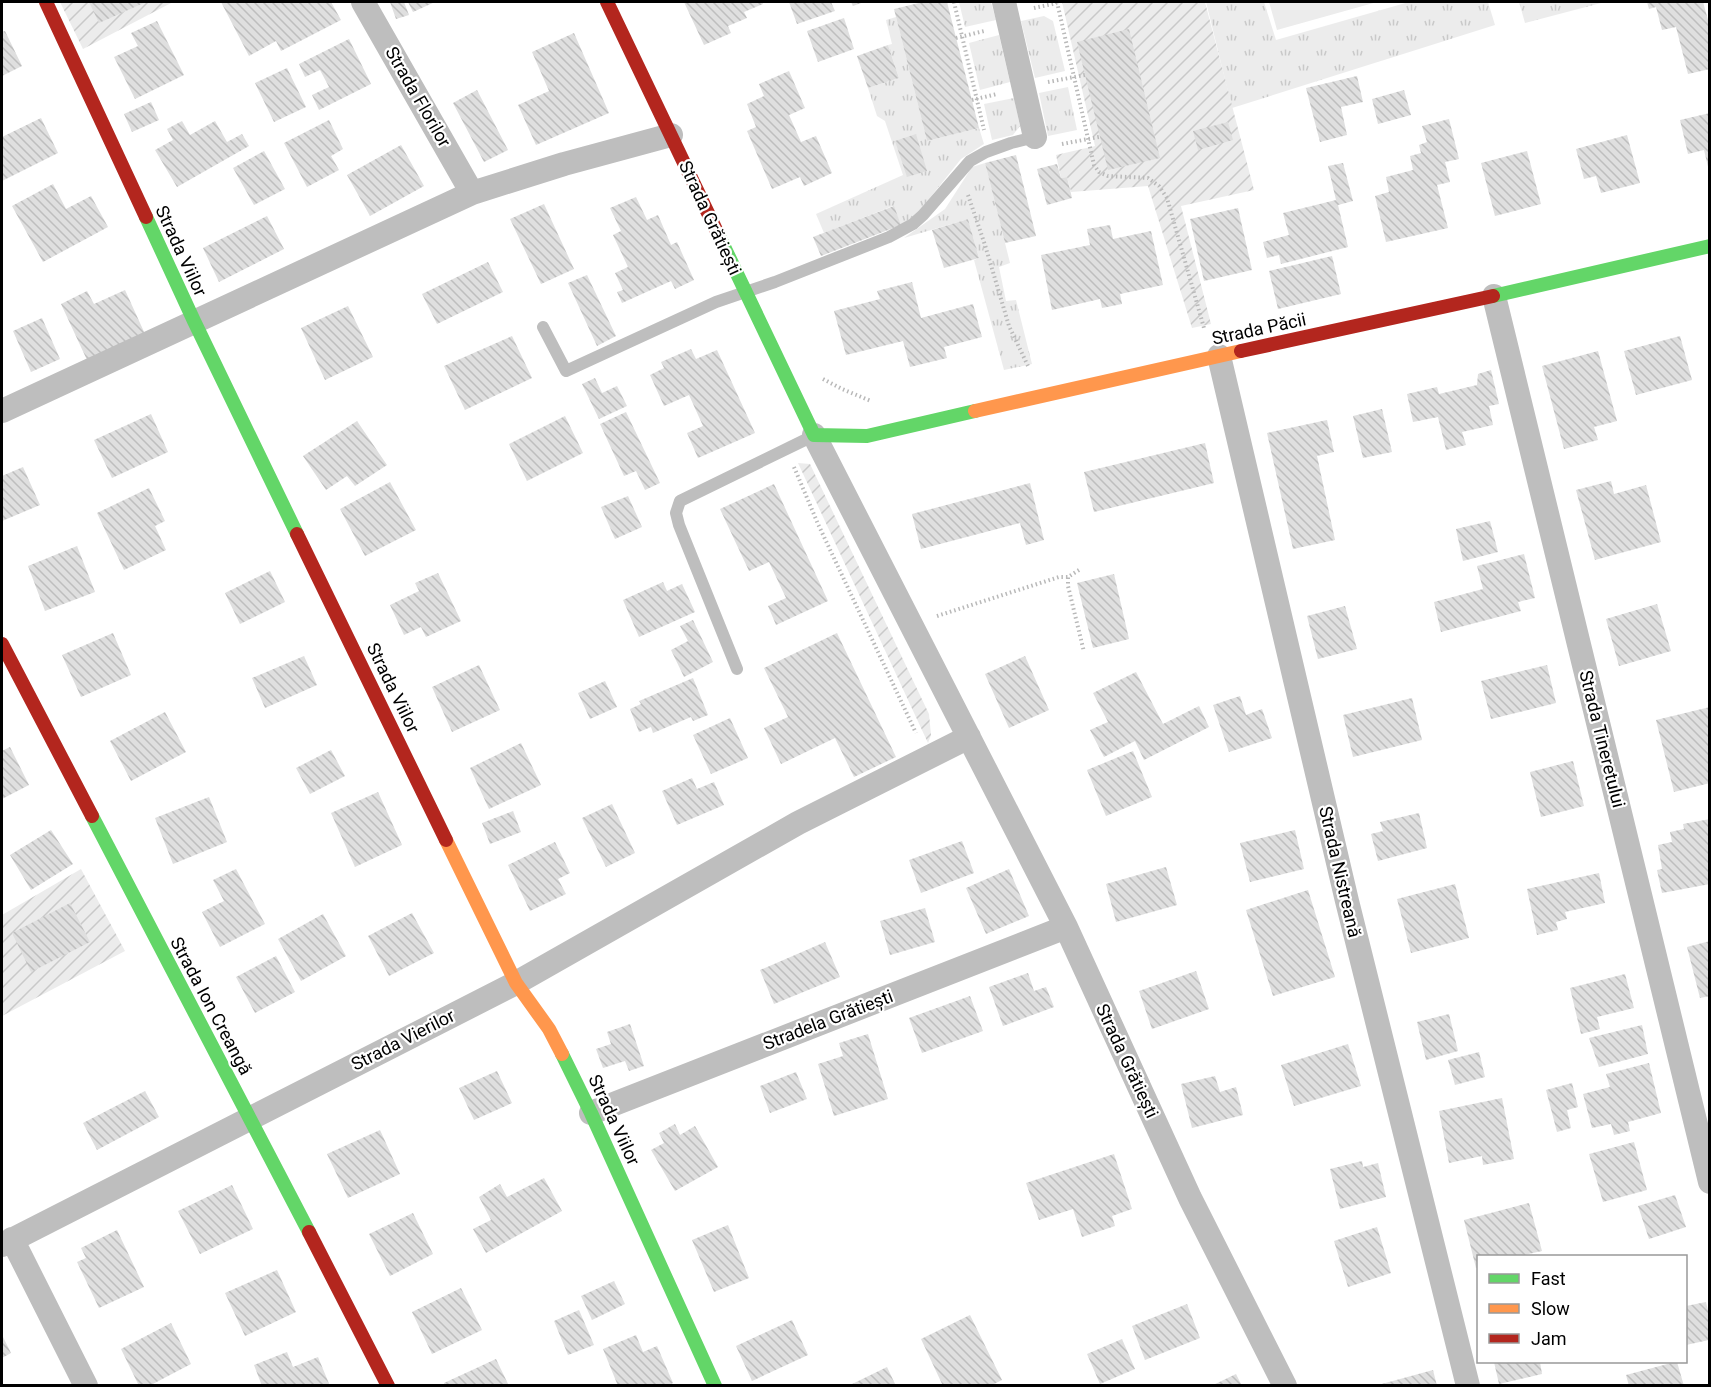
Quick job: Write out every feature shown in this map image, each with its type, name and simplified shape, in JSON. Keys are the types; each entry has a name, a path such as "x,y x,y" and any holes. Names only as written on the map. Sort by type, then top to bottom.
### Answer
{"street":[{"name":"Strada Viilor","path":"46,2 194,321 516,983 549,1029 591,1113 715,1386"},
{"name":"Strada Florilor","path":"363,2 472,193"},
{"name":"Strada Grătiești","path":"607,2 814,435 1066,927 1190,1198 1285,1386"},
{"path":"1004,2 1035,137"},
{"path":"2,411 472,193 564,164 671,135"},
{"name":"Strada Păcii","path":"814,435 867,436 1710,246"},
{"name":"Strada Tineretului","path":"1494,296 1710,1182"},
{"name":"Strada Nistreană","path":"1220,356 1347,901 1468,1386"},
{"name":"Strada Ion Creangă","path":"2,644 388,1386"},
{"name":"Strada Vierilor","path":"7,1242 516,983 798,823 969,737"},
{"name":"Stradela Grătiești","path":"591,1113 1066,927"},
{"path":"7,1242 86,1386"}],"lane":[{"path":"543,327 566,371 716,302 889,237 913,224 928,210 970,161 989,151 1035,137"},
{"path":"737,669 676,513 680,501 814,435"}],"path":[{"path":"954,2 989,151"},
{"path":"1057,2 1091,155 1099,172 1108,176 1148,178 1159,186 1167,198 1204,332"},
{"path":"1024,87 1085,75"},
{"path":"1088,138 1099,137"},
{"path":"960,171 1009,326 1030,372"},
{"path":"819,377 874,402"},
{"path":"911,624 1059,577 1068,577 1079,570"},
{"path":"1068,577 1068,586 1084,652"}],"green space":[{"path":"60,2 173,2 83,49"},
{"path":"959,2 991,2 996,20 965,27"},
{"path":"1062,2 1205,2 1254,190 1181,206 1211,324 1192,328 1148,186 1071,192 1067,177 1061,178 1056,155 1095,146"},
{"path":"1206,2 1264,2 1276,40 1409,2 1488,2 1495,25 1232,108"},
{"path":"1269,2 1377,2 1277,30"},
{"path":"1519,2 1605,2 1525,23"},
{"path":"1044,16 1053,21 1065,71 1035,78 1021,21"},
{"path":"896,17 927,141 979,128 984,144 961,159 917,214 901,225 893,206 824,233 816,214 903,175 885,121 877,116 868,88 899,78 888,45 892,44 886,20"},
{"path":"999,35 1010,82 980,90 969,43"},
{"path":"1068,87 1077,130 1048,136 1039,93"},
{"path":"1014,98 1020,126 1013,135 992,140 984,104"},
{"path":"985,163 1010,263 999,267 1006,301 1016,300 1032,364 1004,370 974,260 979,258 968,219 904,238 945,209 972,167"},
{"path":"798,463 810,464 929,714 931,735 928,743"},
{"path":"81,869 125,951 2,1016 2,915"}],"building":[{"path":"89,2 146,2 99,23"},
{"path":"221,2 331,2 341,20 281,51 276,41 249,56"},
{"path":"390,2 404,2 409,15 396,19"},
{"path":"408,2 435,2 413,12"},
{"path":"684,2 762,2 763,4 744,12 747,18 728,26 731,33 704,45"},
{"path":"789,2 831,2 835,11 797,24"},
{"path":"851,2 864,2 853,6"},
{"path":"923,2 947,2 979,128 927,141 894,9"},
{"path":"1647,2 1703,2 1710,27 1710,69 1688,74 1676,27 1662,30 1656,7 1649,9"},
{"path":"844,18 854,49 818,62 807,31"},
{"path":"157,21 184,75 135,99 114,57 138,46 131,33"},
{"path":"1129,29 1160,158 1108,170 1077,42"},
{"path":"5,31 22,66 2,76 2,32"},
{"path":"574,33 609,113 536,145 518,105 549,91 532,52"},
{"path":"349,39 371,84 319,110 312,95 329,87 320,70 305,77 299,64"},
{"path":"888,45 899,78 868,88 857,56"},
{"path":"287,68 306,107 274,122 255,83"},
{"path":"789,71 805,108 789,115 801,142 816,136 832,173 804,186 800,177 772,189 747,131 756,127 747,104 764,96 759,84"},
{"path":"1357,76 1363,102 1341,107 1347,135 1320,142 1306,88"},
{"path":"477,90 508,150 484,162 453,103"},
{"path":"1404,90 1411,115 1378,124 1372,99"},
{"path":"151,102 159,120 132,132 124,114"},
{"path":"1710,113 1709,171 1704,150 1688,154 1680,120"},
{"path":"41,118 58,153 2,181 2,137"},
{"path":"1449,119 1459,159 1445,162 1450,182 1437,185 1448,228 1386,242 1375,196 1389,192 1386,177 1413,170 1410,156 1421,153 1419,145 1427,142 1422,126"},
{"path":"329,120 343,149 331,156 339,170 307,187 284,143"},
{"path":"182,121 190,135 215,121 227,142 242,134 249,146 177,187 155,150 173,140 167,129"},
{"path":"1228,122 1233,140 1198,150 1193,131"},
{"path":"916,134 927,171 907,177 895,141"},
{"path":"1627,135 1640,183 1601,193 1596,176 1584,179 1576,149"},
{"path":"401,145 424,186 370,216 347,175"},
{"path":"264,151 285,189 254,205 233,168"},
{"path":"1527,151 1541,204 1495,216 1481,163"},
{"path":"1016,155 1036,236 1005,243 985,163"},
{"path":"1343,163 1353,201 1338,205 1348,247 1281,264 1279,255 1267,258 1263,242 1289,235 1283,213 1336,200 1328,166"},
{"path":"1057,164 1061,178 1067,177 1072,198 1047,205 1037,169"},
{"path":"53,184 66,209 91,196 108,227 43,262 12,206"},
{"path":"636,197 647,220 658,215 671,245 677,242 694,280 675,289 671,281 622,303 617,292 623,290 615,273 628,267 613,235 621,231 610,208"},
{"path":"544,204 574,269 541,284 510,219"},
{"path":"894,206 901,225 821,256 813,237"},
{"path":"1238,208 1252,270 1204,281 1190,219"},
{"path":"267,216 284,249 219,282 203,248"},
{"path":"968,219 979,258 944,268 932,230"},
{"path":"1110,225 1113,239 1151,231 1163,285 1120,294 1122,304 1102,308 1100,299 1052,310 1041,255 1090,245 1087,229"},
{"path":"1332,256 1341,294 1278,309 1269,271"},
{"path":"488,262 503,292 437,324 422,294"},
{"path":"587,275 616,336 597,346 568,283"},
{"path":"912,282 921,318 973,304 982,337 944,347 947,358 910,367 903,341 846,355 834,311 880,299 877,291"},
{"path":"125,290 145,334 87,360 61,304 87,291 94,304"},
{"path":"348,306 373,357 325,380 301,328"},
{"path":"42,318 60,359 31,372 13,331"},
{"path":"512,336 532,378 465,410 444,366"},
{"path":"1680,336 1692,380 1636,395 1624,351"},
{"path":"691,349 696,359 717,350 755,433 698,458 687,433 703,426 689,395 664,406 650,375 664,368 661,362"},
{"path":"1598,351 1617,421 1594,427 1598,440 1564,449 1542,366"},
{"path":"1491,370 1499,404 1489,406 1493,425 1462,432 1466,445 1446,450 1438,417 1413,422 1407,394 1437,387 1439,394 1477,385 1478,374"},
{"path":"595,378 602,393 617,386 627,406 599,419 582,384"},
{"path":"1382,409 1392,452 1363,458 1353,416"},
{"path":"626,412 660,483 645,490 636,471 624,476 600,424"},
{"path":"151,414 168,452 112,478 94,440"},
{"path":"565,416 583,453 527,481 509,444"},
{"path":"1327,420 1334,452 1317,456 1335,540 1293,549 1267,433"},
{"path":"357,421 387,465 355,486 347,476 326,490 303,456"},
{"path":"1205,443 1214,483 1094,512 1084,472"},
{"path":"23,467 40,505 2,521 2,476"},
{"path":"1611,481 1614,494 1646,485 1661,542 1595,560 1576,490"},
{"path":"390,482 416,530 365,556 340,509"},
{"path":"1030,483 1044,540 1026,545 1020,523 921,549 912,514"},
{"path":"774,484 828,601 776,625 768,606 786,598 769,562 749,571 720,509"},
{"path":"149,488 165,521 155,526 166,550 124,570 97,513"},
{"path":"628,496 642,527 615,539 601,507"},
{"path":"1490,521 1498,552 1463,561 1456,529"},
{"path":"77,546 95,592 45,611 28,566"},
{"path":"1524,554 1535,598 1518,602 1521,611 1441,632 1434,602 1483,589 1477,566"},
{"path":"270,571 285,602 240,624 225,593"},
{"path":"438,573 461,621 426,637 421,627 404,635 390,605 419,591 415,583"},
{"path":"1114,574 1129,639 1093,648 1077,583"},
{"path":"663,582 667,591 682,584 695,612 639,637 623,600"},
{"path":"1657,604 1671,651 1619,666 1606,619"},
{"path":"1345,606 1357,649 1318,659 1307,616"},
{"path":"693,620 713,662 684,677 671,650 688,641 680,626"},
{"path":"113,633 131,675 81,697 62,655"},
{"path":"837,633 896,757 854,777 835,738 781,764 764,728 788,717 764,668"},
{"path":"304,656 317,685 265,708 252,678"},
{"path":"1025,656 1049,710 1009,728 985,674"},
{"path":"479,665 500,710 452,732 432,687"},
{"path":"1547,665 1556,703 1491,719 1481,681"},
{"path":"1136,672 1163,724 1199,706 1209,727 1144,760 1135,741 1104,757 1090,730 1108,722 1093,693"},
{"path":"693,678 708,715 693,721 691,717 653,733 651,727 639,732 630,709 641,704 639,701"},
{"path":"605,681 617,707 590,719 578,693"},
{"path":"1240,696 1246,715 1262,709 1272,738 1229,752 1213,705"},
{"path":"1412,698 1422,740 1353,757 1343,715"},
{"path":"1710,707 1710,783 1674,792 1656,720"},
{"path":"165,712 186,752 131,781 110,741"},
{"path":"730,718 748,758 711,774 693,735"},
{"path":"521,743 541,785 489,809 470,768"},
{"path":"10,747 29,785 2,799 2,751"},
{"path":"331,750 345,776 310,794 296,768"},
{"path":"1133,751 1152,797 1106,816 1087,770"},
{"path":"1573,761 1584,806 1541,817 1530,772"},
{"path":"692,778 697,789 714,782 724,805 677,825 662,791"},
{"path":"378,792 402,845 355,867 331,813"},
{"path":"209,797 227,842 173,864 155,818"},
{"path":"612,804 635,853 606,867 582,818"},
{"path":"513,811 521,832 490,844 482,823"},
{"path":"1419,813 1427,848 1378,861 1371,834 1383,831 1380,822"},
{"path":"1710,819 1710,884 1662,893 1657,870 1662,869 1658,845 1672,842 1670,832 1684,829 1683,824"},
{"path":"51,830 73,864 31,890 10,855"},
{"path":"1295,830 1304,869 1250,882 1240,843"},
{"path":"962,841 974,873 921,893 909,860"},
{"path":"555,842 570,873 558,879 566,894 530,911 508,865"},
{"path":"1166,867 1177,905 1116,922 1106,884"},
{"path":"236,869 265,924 220,947 202,912 224,901 213,880"},
{"path":"1009,869 1029,916 986,934 966,888"},
{"path":"1599,873 1605,903 1565,912 1567,919 1556,922 1558,930 1537,935 1527,889"},
{"path":"1455,884 1469,938 1411,953 1397,899"},
{"path":"1308,890 1335,977 1273,996 1246,910"},
{"path":"70,903 90,942 31,972 12,933"},
{"path":"925,908 935,942 890,955 880,921"},
{"path":"412,913 434,953 389,976 368,936"},
{"path":"323,914 346,956 301,981 278,939"},
{"path":"1710,941 1710,996 1700,998 1687,947"},
{"path":"825,942 840,977 774,1004 760,970"},
{"path":"276,956 295,992 255,1013 236,977"},
{"path":"1196,971 1209,1009 1152,1029 1139,991"},
{"path":"1028,973 1034,991 1046,987 1054,1007 1003,1026 989,987"},
{"path":"1625,974 1634,1008 1597,1017 1600,1029 1581,1034 1570,988"},
{"path":"970,996 983,1031 922,1053 909,1018"},
{"path":"1449,1014 1458,1051 1426,1060 1417,1022"},
{"path":"630,1024 644,1066 629,1071 625,1061 603,1068 596,1049 611,1044 607,1032"},
{"path":"1642,1025 1648,1054 1599,1067 1589,1038"},
{"path":"868,1034 888,1099 834,1116 818,1064 843,1056 839,1043"},
{"path":"1348,1044 1361,1086 1294,1106 1281,1065"},
{"path":"1479,1052 1485,1077 1455,1085 1448,1060"},
{"path":"1649,1063 1661,1113 1628,1122 1630,1131 1614,1135 1611,1124 1592,1128 1583,1094 1610,1087 1606,1074"},
{"path":"497,1071 512,1103 474,1120 459,1088"},
{"path":"796,1072 807,1099 770,1113 760,1086"},
{"path":"1215,1076 1220,1092 1236,1087 1243,1115 1192,1128 1181,1084"},
{"path":"1572,1083 1578,1107 1567,1110 1571,1128 1557,1132 1546,1090"},
{"path":"145,1091 159,1117 97,1150 83,1123"},
{"path":"1502,1098 1514,1159 1483,1165 1482,1156 1449,1163 1439,1111"},
{"path":"675,1124 680,1135 695,1126 718,1167 675,1191 651,1150 664,1143 659,1133"},
{"path":"380,1130 400,1174 348,1198 327,1154"},
{"path":"1634,1142 1647,1190 1603,1202 1589,1154"},
{"path":"1114,1154 1132,1209 1112,1216 1115,1226 1082,1237 1073,1209 1039,1220 1026,1183"},
{"path":"1362,1161 1363,1167 1378,1163 1386,1197 1340,1209 1330,1169"},
{"path":"544,1178 562,1211 486,1253 473,1229 491,1220 479,1197 500,1184 507,1197"},
{"path":"232,1185 253,1229 200,1254 178,1211"},
{"path":"1675,1195 1686,1227 1649,1239 1638,1206"},
{"path":"1529,1203 1542,1251 1524,1255 1477,1255 1476,1268 1464,1220"},
{"path":"413,1213 433,1254 390,1276 369,1234"},
{"path":"728,1225 749,1278 714,1292 692,1240"},
{"path":"1377,1227 1391,1273 1348,1287 1334,1241"},
{"path":"117,1230 144,1287 99,1308 77,1262 86,1258 81,1248"},
{"path":"277,1270 296,1312 245,1336 225,1293"},
{"path":"614,1281 625,1304 592,1320 581,1296"},
{"path":"461,1288 482,1330 432,1354 412,1312"},
{"path":"1706,1302 1710,1319 1709,1340 1687,1345 1687,1306"},
{"path":"1187,1304 1200,1338 1145,1360 1132,1326"},
{"path":"579,1310 594,1345 568,1355 554,1321"},
{"path":"970,1315 1002,1380 990,1386 943,1386 921,1339"},
{"path":"792,1320 808,1355 752,1381 736,1346"},
{"path":"171,1323 191,1364 149,1386 139,1386 121,1349"},
{"path":"2,1335 11,1353 2,1358"},
{"path":"636,1335 643,1352 657,1346 673,1383 667,1386 618,1386 603,1349"},
{"path":"1122,1339 1135,1369 1100,1384 1087,1354"},
{"path":"287,1352 293,1367 318,1357 330,1386 262,1386 254,1365"},
{"path":"496,1359 509,1386 445,1386 444,1383"},
{"path":"1494,1363 1540,1363 1542,1374 1499,1384"},
{"path":"1677,1363 1684,1386 1629,1386 1626,1375"},
{"path":"887,1367 896,1386 848,1386"},
{"path":"1433,1370 1437,1386 1378,1386 1378,1385"},
{"path":"1236,1374 1242,1386 1211,1386"}],"traffic: fast":[{"path":"146,217 297,534"},
{"path":"718,234 814,435 867,436 975,411"},
{"path":"1493,296 1710,246"},
{"path":"92,816 309,1232"},
{"path":"562,1054 715,1386"}],"traffic: slow":[{"path":"975,411 1241,351"},
{"path":"446,840 516,983 549,1029 562,1054"}],"traffic: jam":[{"path":"46,2 146,217"},
{"path":"607,2 718,234"},
{"path":"1241,351 1493,296"},
{"path":"297,534 446,840"},
{"path":"2,644 92,816"},
{"path":"309,1232 388,1386"}]}
